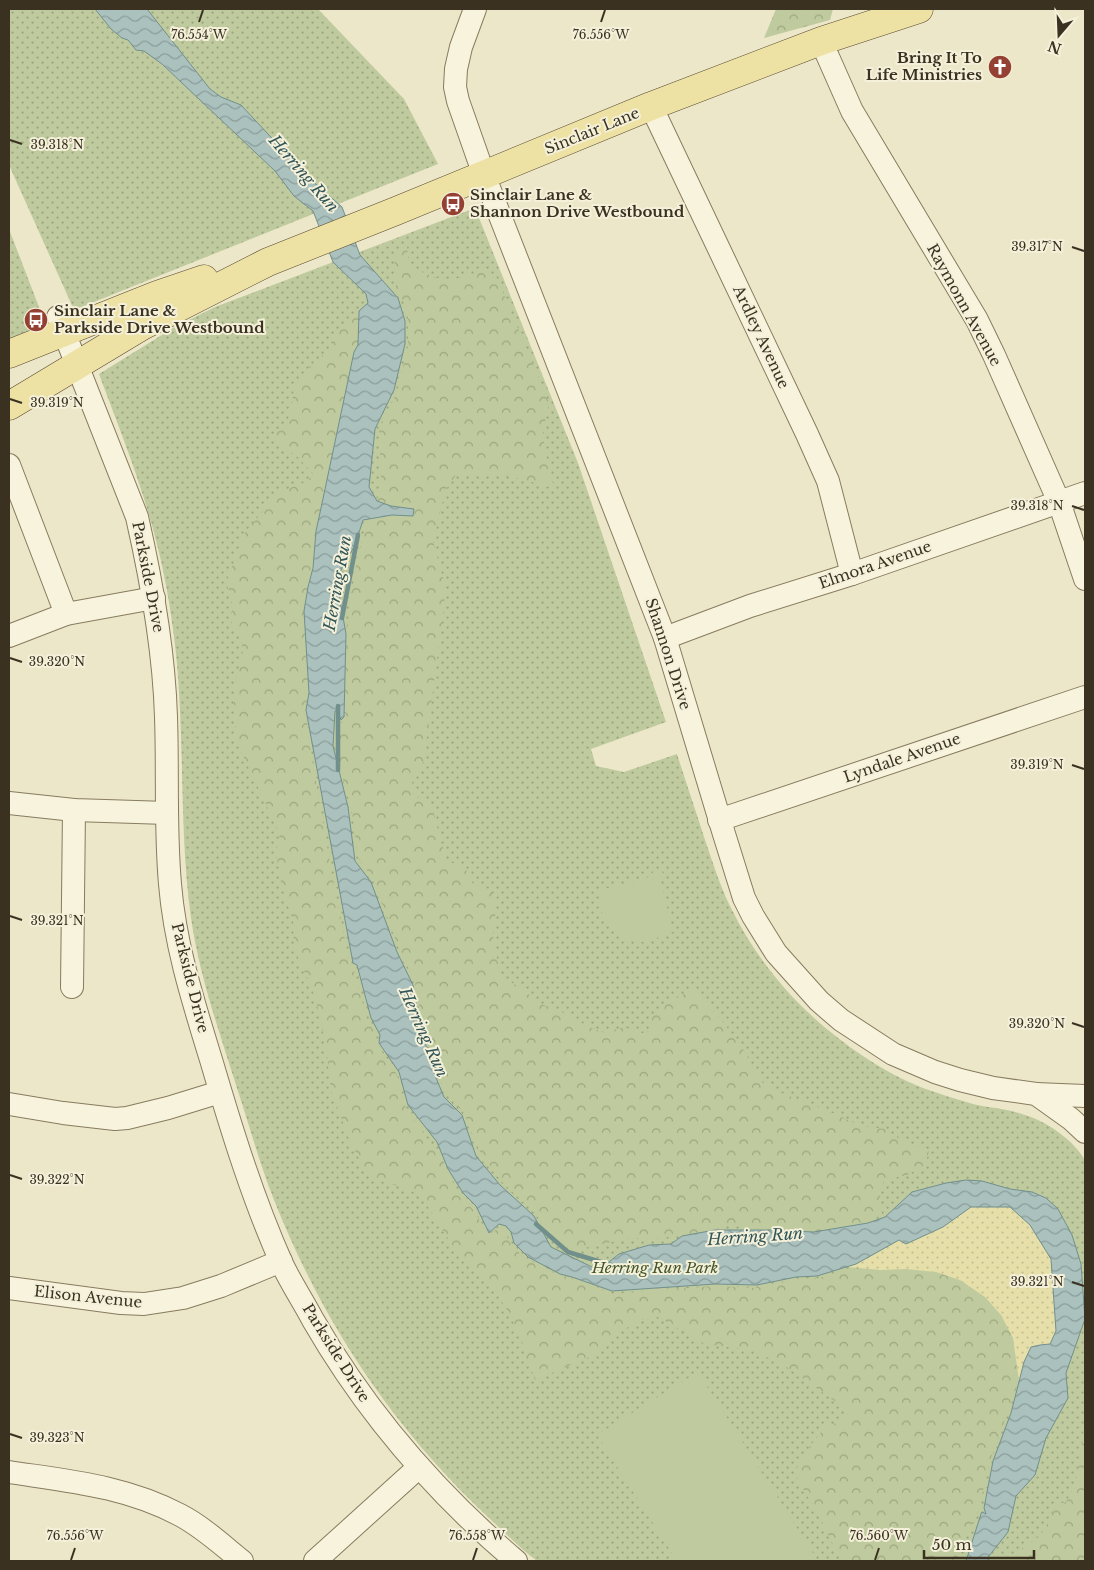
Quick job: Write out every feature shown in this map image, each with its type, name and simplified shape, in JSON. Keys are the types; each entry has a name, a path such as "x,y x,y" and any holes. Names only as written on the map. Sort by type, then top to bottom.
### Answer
{"main road":[{"name":"Sinclair Lane","path":"9,406 142,326 268,262 651,106 821,41 919,9"},
{"name":"Sinclair Lane","path":"9,354 60,324 210,277 268,262"}],"street":[{"name":"Shannon Drive","path":"474,9 461,47 456,69 455,87 458,101 484,175 665,638 719,820 744,898 753,916 776,953 819,1001 841,1020 894,1054 935,1072 993,1088 1036,1094 1071,1119 1085,1132"},
{"name":"Raymonn Avenue","path":"821,41 852,111 981,329 1014,398 1059,502 1085,579"},
{"name":"Ardley Avenue","path":"651,106 828,482 852,574"},
{"name":"Parkside Drive","path":"60,324 137,518 154,598 160,641 166,716 170,884 176,931 182,961 220,1092 257,1200 281,1262 331,1351 365,1400 419,1468 476,1525 516,1561"},
{"path":"9,465 66,614"},
{"name":"Elmora Avenue","path":"665,638 750,606 852,574 1085,493"},
{"path":"9,636 66,614 154,598"},
{"name":"Lyndale Avenue","path":"719,820 1085,697"},
{"path":"9,803 74,810 167,813"},
{"path":"72,987 74,810"},
{"path":"9,1104 115,1119 168,1108 220,1092"},
{"path":"1036,1094 1085,1096"},
{"name":"Elison Avenue","path":"9,1288 121,1303 144,1304 183,1298 221,1286 281,1262"},
{"path":"314,1561 419,1468"},
{"path":"9,1472 114,1489 139,1496 182,1516 216,1539 242,1561"}],"green space":[{"path":"9,9 318,9 404,99 438,164 74,310 9,165"},
{"path":"776,9 833,9 830,20 764,38"},
{"name":"Herring Run Park","path":"475,208 578,463 666,722 591,749 596,766 624,772 677,754 714,866 731,908 756,952 804,1009 842,1041 892,1074 923,1088 973,1104 1013,1111 1034,1118 1051,1127 1067,1139 1085,1160 1085,1561 537,1561 524,1551 453,1483 391,1410 363,1371 338,1331 293,1245 258,1156 216,1021 194,939 187,883 178,672 167,591 144,497 99,374 173,328 215,307"},
{"path":"9,229 44,320 43,324 9,339"},
{"path":"407,246 409,267 437,278 452,280 485,270 497,278 549,403 542,437 554,488 501,474 456,475 446,489 433,541 446,589 424,761 412,783 415,795 432,807 447,860 466,870 473,884 487,888 497,898 493,936 500,975 525,991 538,1003 605,1033 624,1027 639,1034 649,1031 653,1015 669,1001 693,990 723,1022 744,1051 762,1082 779,1092 852,1122 867,1127 885,1129 901,1140 929,1151 925,1165 907,1175 884,1180 880,1194 882,1214 867,1223 815,1232 769,1230 729,1225 708,1231 655,1239 630,1238 575,1250 555,1244 536,1214 502,1182 480,1152 464,1113 446,1094 422,1021 415,982 399,949 373,879 358,858 352,811 333,746 344,717 346,634 357,558 366,526 378,497 381,480 379,430 397,392 408,346 408,318 403,300 396,287 394,251"},
{"path":"359,311 358,345 354,352 316,531 313,568 304,611 309,693 306,710 310,748 350,965 354,970 367,1019 376,1035 376,1043 397,1075 406,1108 439,1156 462,1198 475,1212 488,1236 499,1227 505,1232 510,1243 523,1257 556,1274 580,1280 613,1294 715,1286 757,1288 797,1279 819,1278 848,1269 906,1269 936,1272 960,1280 985,1297 1001,1315 1013,1338 1019,1381 990,1461 982,1495 976,1504 980,1508 959,1548 956,1561 841,1561 819,1516 794,1473 810,1446 826,1426 844,1421 849,1411 781,1363 750,1350 705,1344 658,1317 639,1320 613,1337 592,1356 535,1380 520,1336 509,1313 497,1294 454,1248 422,1197 410,1190 378,1180 365,1169 351,1144 331,1090 326,1047 319,1012 311,985 294,946 293,921 282,887 276,853 280,834 236,741 234,702 236,679 243,657 241,638 232,627 232,598 226,583 244,534 277,493 303,483 314,475 296,455 275,444 275,432 283,430 291,412 294,387 310,366 330,349 339,330"},
{"path":"656,869 662,871 664,878 661,882 673,932 646,941 632,941 617,933 605,921 602,910 601,890 649,877"},
{"path":"698,1372 818,1561 677,1561 597,1435"},
{"path":"1085,1419 1085,1561 1018,1561 1022,1548 1035,1540 1044,1531 1055,1505 1066,1502 1076,1483"}],"sand":[{"path":"971,1207 1010,1207 1030,1225 1051,1259 1056,1331 1050,1344 1040,1345 1024,1362 1019,1381 1013,1338 1001,1315 985,1297 960,1280 936,1272 847,1267 868,1258 899,1240 943,1227"}],"water":[{"name":"Herring Run","path":"95,9 147,9 210,89 221,97 241,105 309,178 342,207 360,255 398,298 405,321 405,344 394,390 375,429 369,487 377,501 391,506 414,509 413,516 392,515 363,520 355,545 340,572 339,594 346,634 344,717 341,720 338,711 335,711 333,746 348,807 355,861 371,882 397,952 413,985 419,1022 434,1073 444,1097 462,1115 476,1156 500,1185 534,1216 551,1247 594,1268 605,1265 619,1254 649,1245 671,1244 682,1236 715,1230 814,1232 868,1223 885,1217 912,1192 946,1183 966,1180 982,1181 1010,1189 1032,1192 1046,1198 1058,1209 1072,1235 1081,1264 1085,1319 1066,1373 1068,1398 1046,1438 1035,1475 1016,1496 1008,1532 989,1556 988,1561 966,1561 981,1514 982,1512 986,1514 984,1508 993,1461 1011,1413 1024,1362 1031,1347 1050,1344 1056,1331 1051,1259 1030,1225 1010,1207 971,1207 943,1227 906,1244 899,1240 856,1264 817,1276 796,1277 757,1285 715,1284 612,1291 560,1274 528,1257 514,1243 511,1232 506,1226 499,1224 489,1233 476,1206 463,1193 448,1169 437,1142 408,1105 399,1072 379,1043 380,1035 371,1018 357,965 353,963 306,710 309,693 304,611 313,568 316,531 354,352 358,345 359,311 368,303 366,294 333,262 313,211 294,196 275,171 162,64 144,51 136,50 128,40 122,38 111,29"}],"waterway":[{"name":"Herring Run","path":"342,618 358,535"},
{"name":"Herring Run","path":"338,706 338,770"},
{"name":"Herring Run","path":"536,1224 568,1252 611,1265"}],"place":[{"name":"Bring It To Life Ministries","path":"1000,67"},
{"name":"Sinclair Lane & Shannon Drive Westbound","path":"453,204"},
{"name":"Sinclair Lane & Parkside Drive Westbound","path":"36,320"}]}
